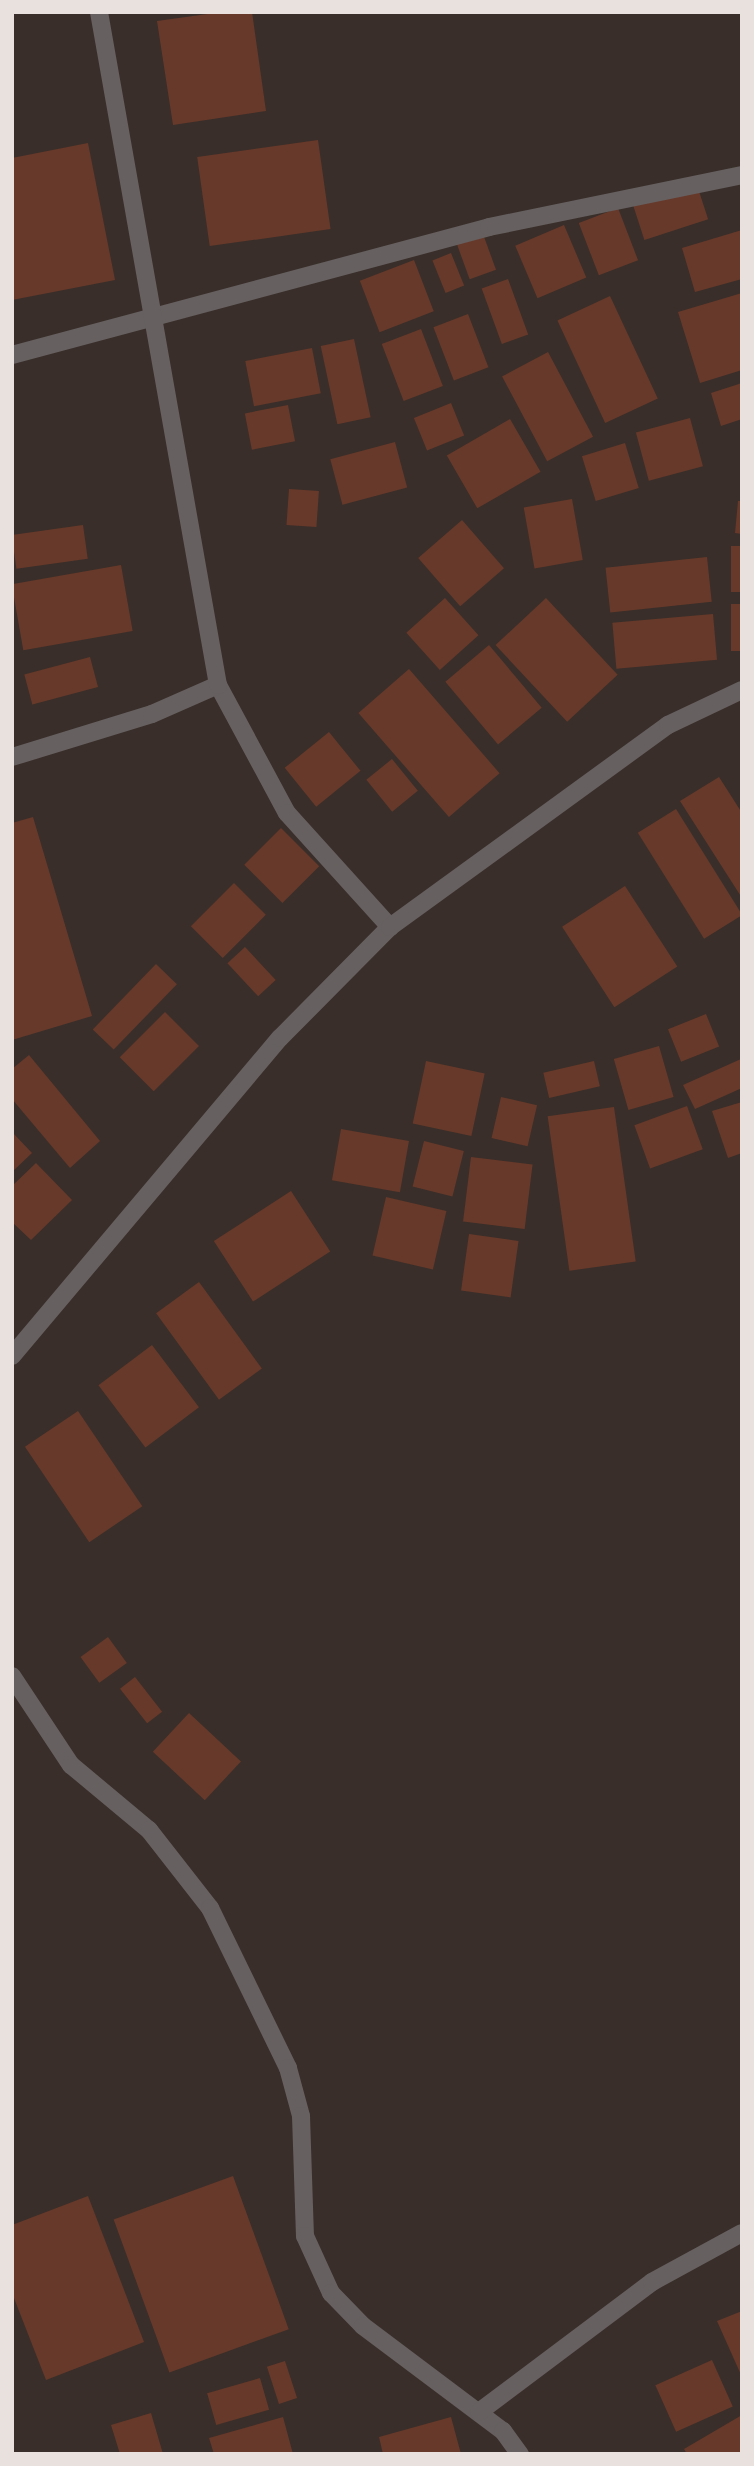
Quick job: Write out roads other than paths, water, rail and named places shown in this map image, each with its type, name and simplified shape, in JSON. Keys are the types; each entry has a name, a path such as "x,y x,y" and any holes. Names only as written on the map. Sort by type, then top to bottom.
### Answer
{"street":[{"path":"99,12 150,321 218,685 287,813 390,927"},
{"path":"12,355 150,321 489,227 742,176"},
{"path":"12,757 152,714 218,685"},
{"path":"12,1356 281,1038 390,927 668,725 742,690"},
{"path":"12,1676 71,1765 149,1830 210,1908 288,2068 301,2116 301,2195 314,2266 363,2326 479,2412 520,2454"},
{"path":"479,2412 652,2282 742,2233"}]}
